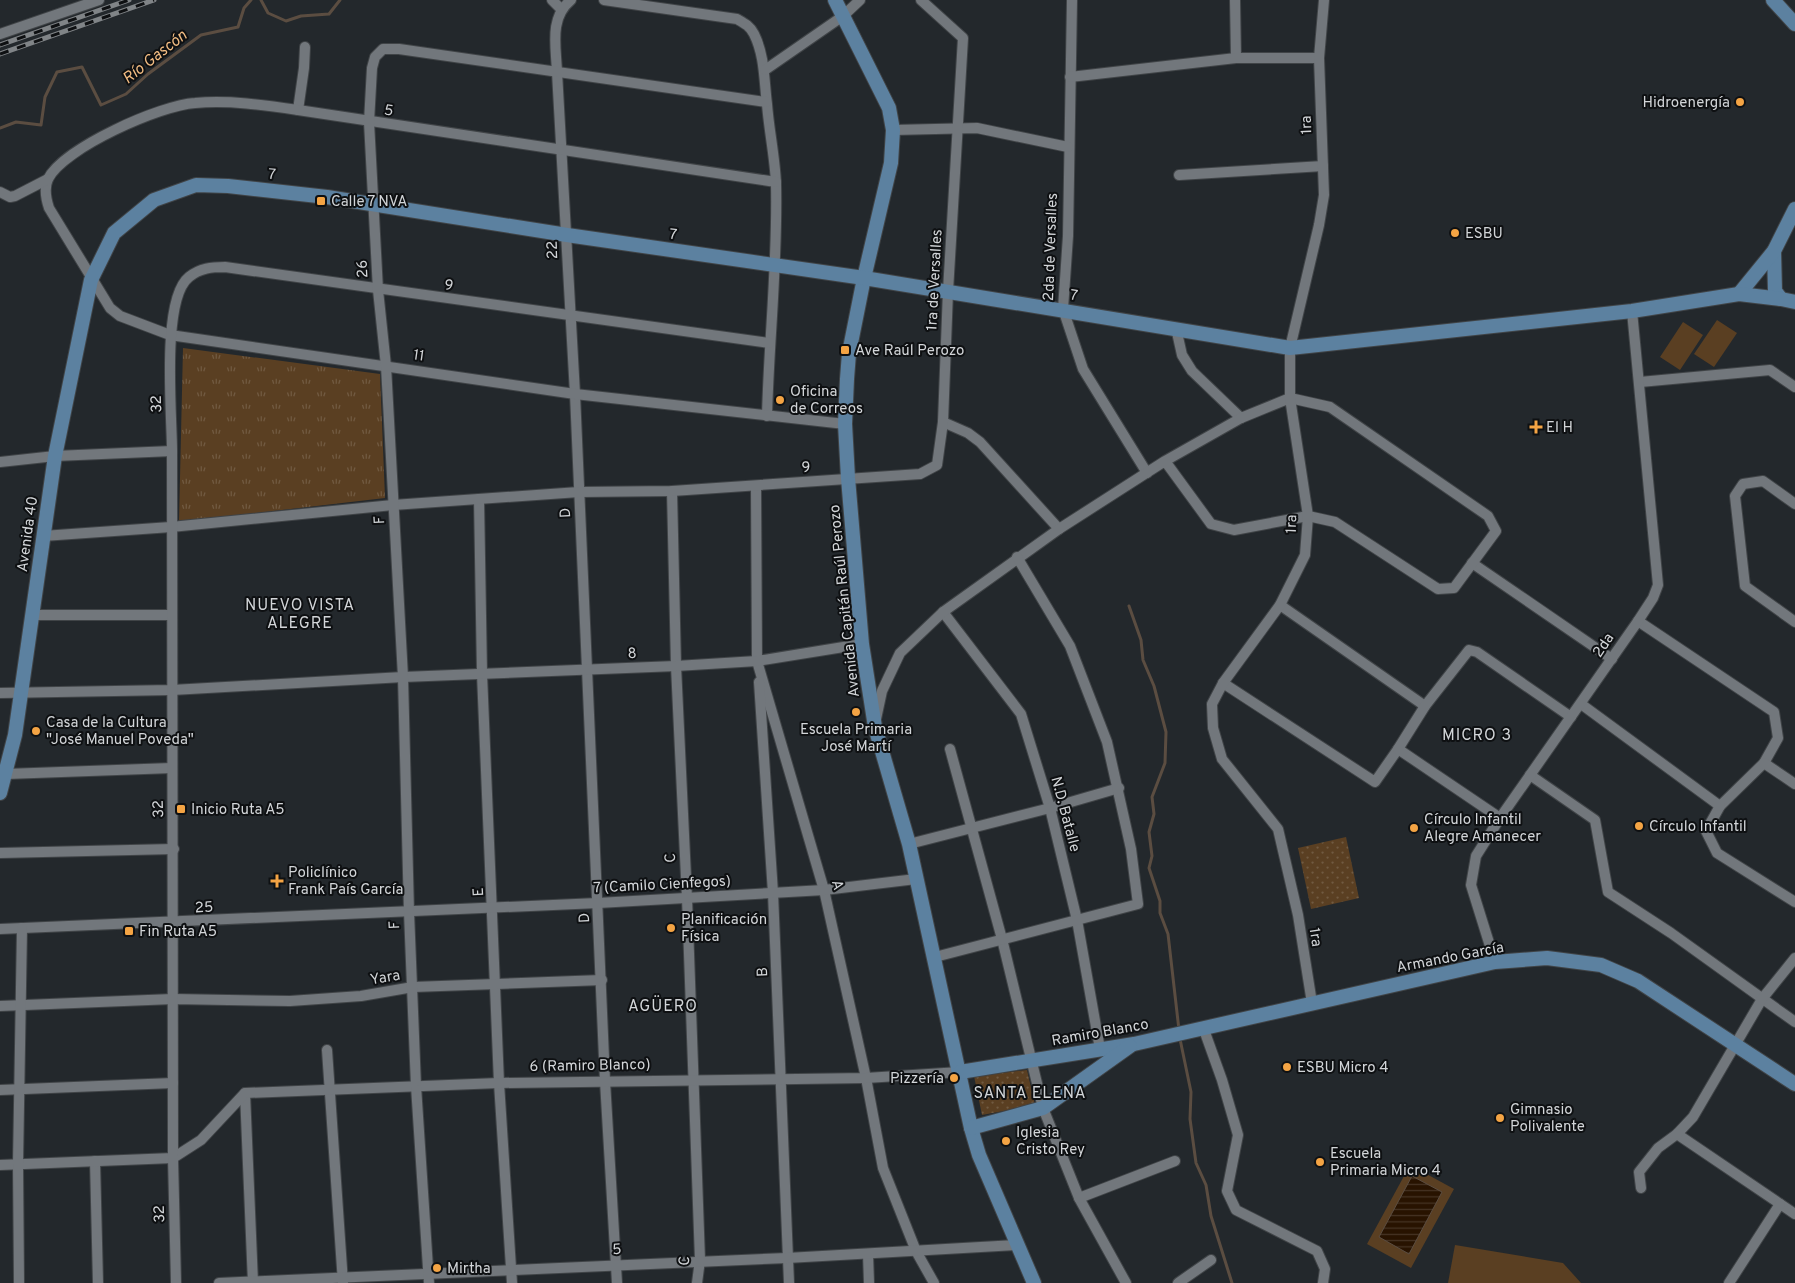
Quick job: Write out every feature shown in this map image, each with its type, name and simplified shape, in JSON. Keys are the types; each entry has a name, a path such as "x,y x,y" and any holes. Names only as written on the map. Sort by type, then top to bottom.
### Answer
{"main road":[{"name":"Avenida Capitán Raúl Perozo","path":"835,0 889,108 893,130 891,162 864,278 850,354 846,424 848,478 862,644 875,728 909,844 971,1128 979,1155 1016,1245 1034,1283"},
{"path":"1773,0 1795,24"},
{"name":"7","path":"92,280 114,233 154,200 196,185 228,186 328,197 567,235 948,291 1290,348 1632,311 1739,294 1788,300"},
{"path":"1739,294 1774,251 1795,209"},
{"path":"1774,251 1775,291 1788,300"},
{"name":"Avenida 40","path":"0,793 6,774 20,692 55,456 92,280"},
{"name":"Armando García","path":"1172,1034 1495,962 1547,958 1601,965 1638,981 1795,1084"},
{"name":"Ramiro Blanco","path":"1032,1061 1134,1044 1172,1034"},
{"path":"971,1128 1043,1108 1134,1044"},
{"name":"6 (Ramiro Blanco)","path":"960,1072 1032,1061"}],"street":[{"path":"0,34 99,0"},
{"path":"552,0 560,9 571,0"},
{"path":"604,0 737,19 747,25 754,34 765,70 766,102 776,182 775,265 769,343 767,416"},
{"path":"765,70 843,16 860,0"},
{"name":"1ra de Versalles","path":"921,0 964,38 948,291 943,422"},
{"name":"2da de Versalles","path":"1072,0 1068,147 1068,236 1062,309 1083,369 1147,473"},
{"path":"1235,0 1236,58"},
{"name":"1ra","path":"1312,1003 1298,915 1278,829 1222,759 1214,728 1212,704 1223,683 1280,605 1305,555 1308,516 1290,398 1290,348 1320,225 1324,195 1319,58 1324,0"},
{"name":"22","path":"560,9 556,20 556,72 567,235 569,317 575,394 579,492"},
{"path":"298,110 304,68 304,47"},
{"name":"26","path":"393,505 386,366 378,290 369,122 375,57 383,49 399,49 556,72"},
{"path":"1070,78 1236,58 1319,58"},
{"path":"556,72 766,102"},
{"name":"5","path":"48,179 57,165 70,154 154,112 173,106 226,102 298,110 776,182"},
{"path":"893,130 978,128 1068,147"},
{"path":"1179,175 1322,166"},
{"path":"0,192 10,197 16,196 48,179"},
{"name":"11","path":"48,179 45,194 49,208 114,313 170,335 575,394 846,424"},
{"name":"9","path":"170,335 176,294 188,277 206,268 225,267 569,317 769,343"},
{"name":"2da","path":"1495,962 1471,885 1476,856 1500,818 1638,621 1653,598 1658,585 1632,311"},
{"path":"1176,328 1182,355 1192,371 1241,418"},
{"name":"32","path":"170,335 174,848 173,1158 176,1283"},
{"path":"1640,382 1770,370 1795,387"},
{"path":"875,728 882,691 900,654 942,612 1058,528 1165,461 1241,418 1290,398 1330,407 1488,516 1496,531 1454,588 1438,589 1335,522 1308,516 1234,530 1211,524 1165,461"},
{"path":"943,422 968,433 980,442 1058,528"},
{"name":"9","path":"43,536 171,527 393,505 579,492 672,491 920,474 937,465 943,422"},
{"path":"0,462 55,456 172,451"},
{"path":"1795,504 1763,481 1742,484 1735,496 1745,586 1795,622"},
{"name":"A","path":"756,486 757,661 824,890 866,1078 883,1168 916,1252 934,1283"},
{"name":"C","path":"672,491 676,666 688,898 700,1260 697,1283"},
{"name":"D","path":"579,492 605,1081 617,1283"},
{"name":"E","path":"479,499 482,674 499,1083 512,1283"},
{"name":"F","path":"393,505 403,677 416,1086 429,1278"},
{"path":"935,957 1138,904 1131,849 1119,788 1107,742 1070,646 1017,557"},
{"path":"1472,563 1612,659"},
{"path":"1280,605 1425,706"},
{"name":"N.D. Batalle","path":"942,612 1021,714 1050,808 1077,920 1100,1049"},
{"path":"32,615 172,614"},
{"path":"1638,621 1774,712 1778,738 1764,763 1720,806 1706,832 1717,853 1795,902"},
{"name":"8","path":"0,693 172,690 403,677 676,666 757,661 862,644"},
{"path":"1223,683 1375,782 1425,706 1469,650 1477,652 1571,717"},
{"name":"B","path":"757,661 774,893 789,1283"},
{"path":"1581,704 1720,806"},
{"path":"950,749 1002,940 1043,1108 1059,1154 1079,1198 1126,1283"},
{"path":"1398,749 1500,818"},
{"path":"1764,763 1795,784"},
{"path":"6,774 172,768"},
{"path":"1530,776 1595,820 1608,892 1663,928 1795,1022"},
{"path":"909,844 1050,808 1119,788"},
{"path":"0,853 174,848"},
{"name":"7 (Camilo Cienfegos)","path":"409,912 493,906 824,890 916,880"},
{"name":"25","path":"0,929 409,912"},
{"path":"19,1283 18,1164 22,928"},
{"path":"1641,1188 1640,1172 1658,1148 1694,1117 1734,1044 1762,1000 1795,958"},
{"name":"Yara","path":"0,1006 173,999 290,1001 362,996 413,988 602,980"},
{"path":"1197,1028 1222,1080 1238,1135 1227,1191 1236,1210 1317,1251 1325,1269 1323,1283"},
{"path":"326,1050 343,1280"},
{"name":"6 (Ramiro Blanco)","path":"245,1093 499,1083 866,1078 960,1072"},
{"path":"0,1090 173,1083"},
{"path":"0,1165 173,1158 201,1140 245,1093"},
{"path":"245,1093 253,1282"},
{"path":"1676,1134 1795,1214"},
{"path":"95,1161 98,1283"},
{"path":"1079,1198 1175,1161"},
{"path":"1729,1283 1780,1204"},
{"name":"5","path":"219,1283 429,1278 512,1269 916,1252 1016,1245"},
{"path":"868,1254 870,1283"},
{"path":"1178,1283 1211,1260"}],"green space":[{"path":"1717,320 1737,333 1714,367 1694,354"},
{"path":"1683,322 1703,335 1680,370 1660,357"},
{"path":"183,348 380,374 385,498 179,522"},
{"path":"1346,837 1359,898 1311,909 1298,848"},
{"path":"1027,1070 1035,1105 982,1115 974,1076"},
{"path":"1410,1165 1454,1189 1411,1268 1367,1244"},
{"path":"1455,1245 1563,1263 1581,1283 1448,1283"}],"shaded area":[{"path":"1412,1176 1442,1192 1409,1254 1379,1237"}],"waterway":[{"name":"Río Gascón","path":"0,128 16,122 41,125 45,97 57,72 82,67 101,105 126,94 148,74 201,35 238,27 244,8 251,0"},
{"name":"Río Gascón","path":"261,0 268,13 286,21 301,16 329,14 340,0"},
{"path":"1129,606 1141,640 1143,660 1154,686 1166,732 1165,763 1152,797 1154,814 1149,832 1152,856 1149,868 1160,901 1160,913 1168,934 1179,1030"},
{"path":"1180,1039 1191,1092 1190,1119 1196,1163 1206,1185 1211,1216 1232,1283"}],"railway":[{"path":"0,45 129,0"},
{"path":"0,54 154,0"}],"place":[{"name":"Hidroenergía","path":"1740,102"},
{"name":"Calle 7 NVA","path":"321,201"},
{"name":"ESBU","path":"1455,233"},
{"name":"Ave Raúl Perozo","path":"845,350"},
{"name":"Oficina de Correos","path":"780,400"},
{"name":"El H","path":"1536,427"},
{"name":"Escuela Primaria José Martí","path":"856,712"},
{"name":"Casa de la Cultura \"José Manuel Poveda\"","path":"36,731"},
{"name":"Inicio Ruta A5","path":"181,809"},
{"name":"Círculo Infantil","path":"1639,826"},
{"name":"Círculo Infantil Alegre Amanecer","path":"1414,828"},
{"name":"Policlínico Frank País García","path":"277,881"},
{"name":"Planificación Física","path":"671,928"},
{"name":"Fin Ruta A5","path":"129,931"},
{"name":"ESBU Micro 4","path":"1287,1067"},
{"name":"Pizzería","path":"954,1078"},
{"name":"Gimnasio Polivalente","path":"1500,1118"},
{"name":"Iglesia Cristo Rey","path":"1006,1141"},
{"name":"Escuela Primaria Micro 4","path":"1320,1162"},
{"name":"Mirtha","path":"437,1268"}],"district":[{"name":"NUEVO VISTA ALEGRE","path":"300,613"},
{"name":"MICRO 3","path":"1477,734"},
{"name":"AGÜERO","path":"663,1005"},
{"name":"SANTA ELENA","path":"1030,1092"}]}
